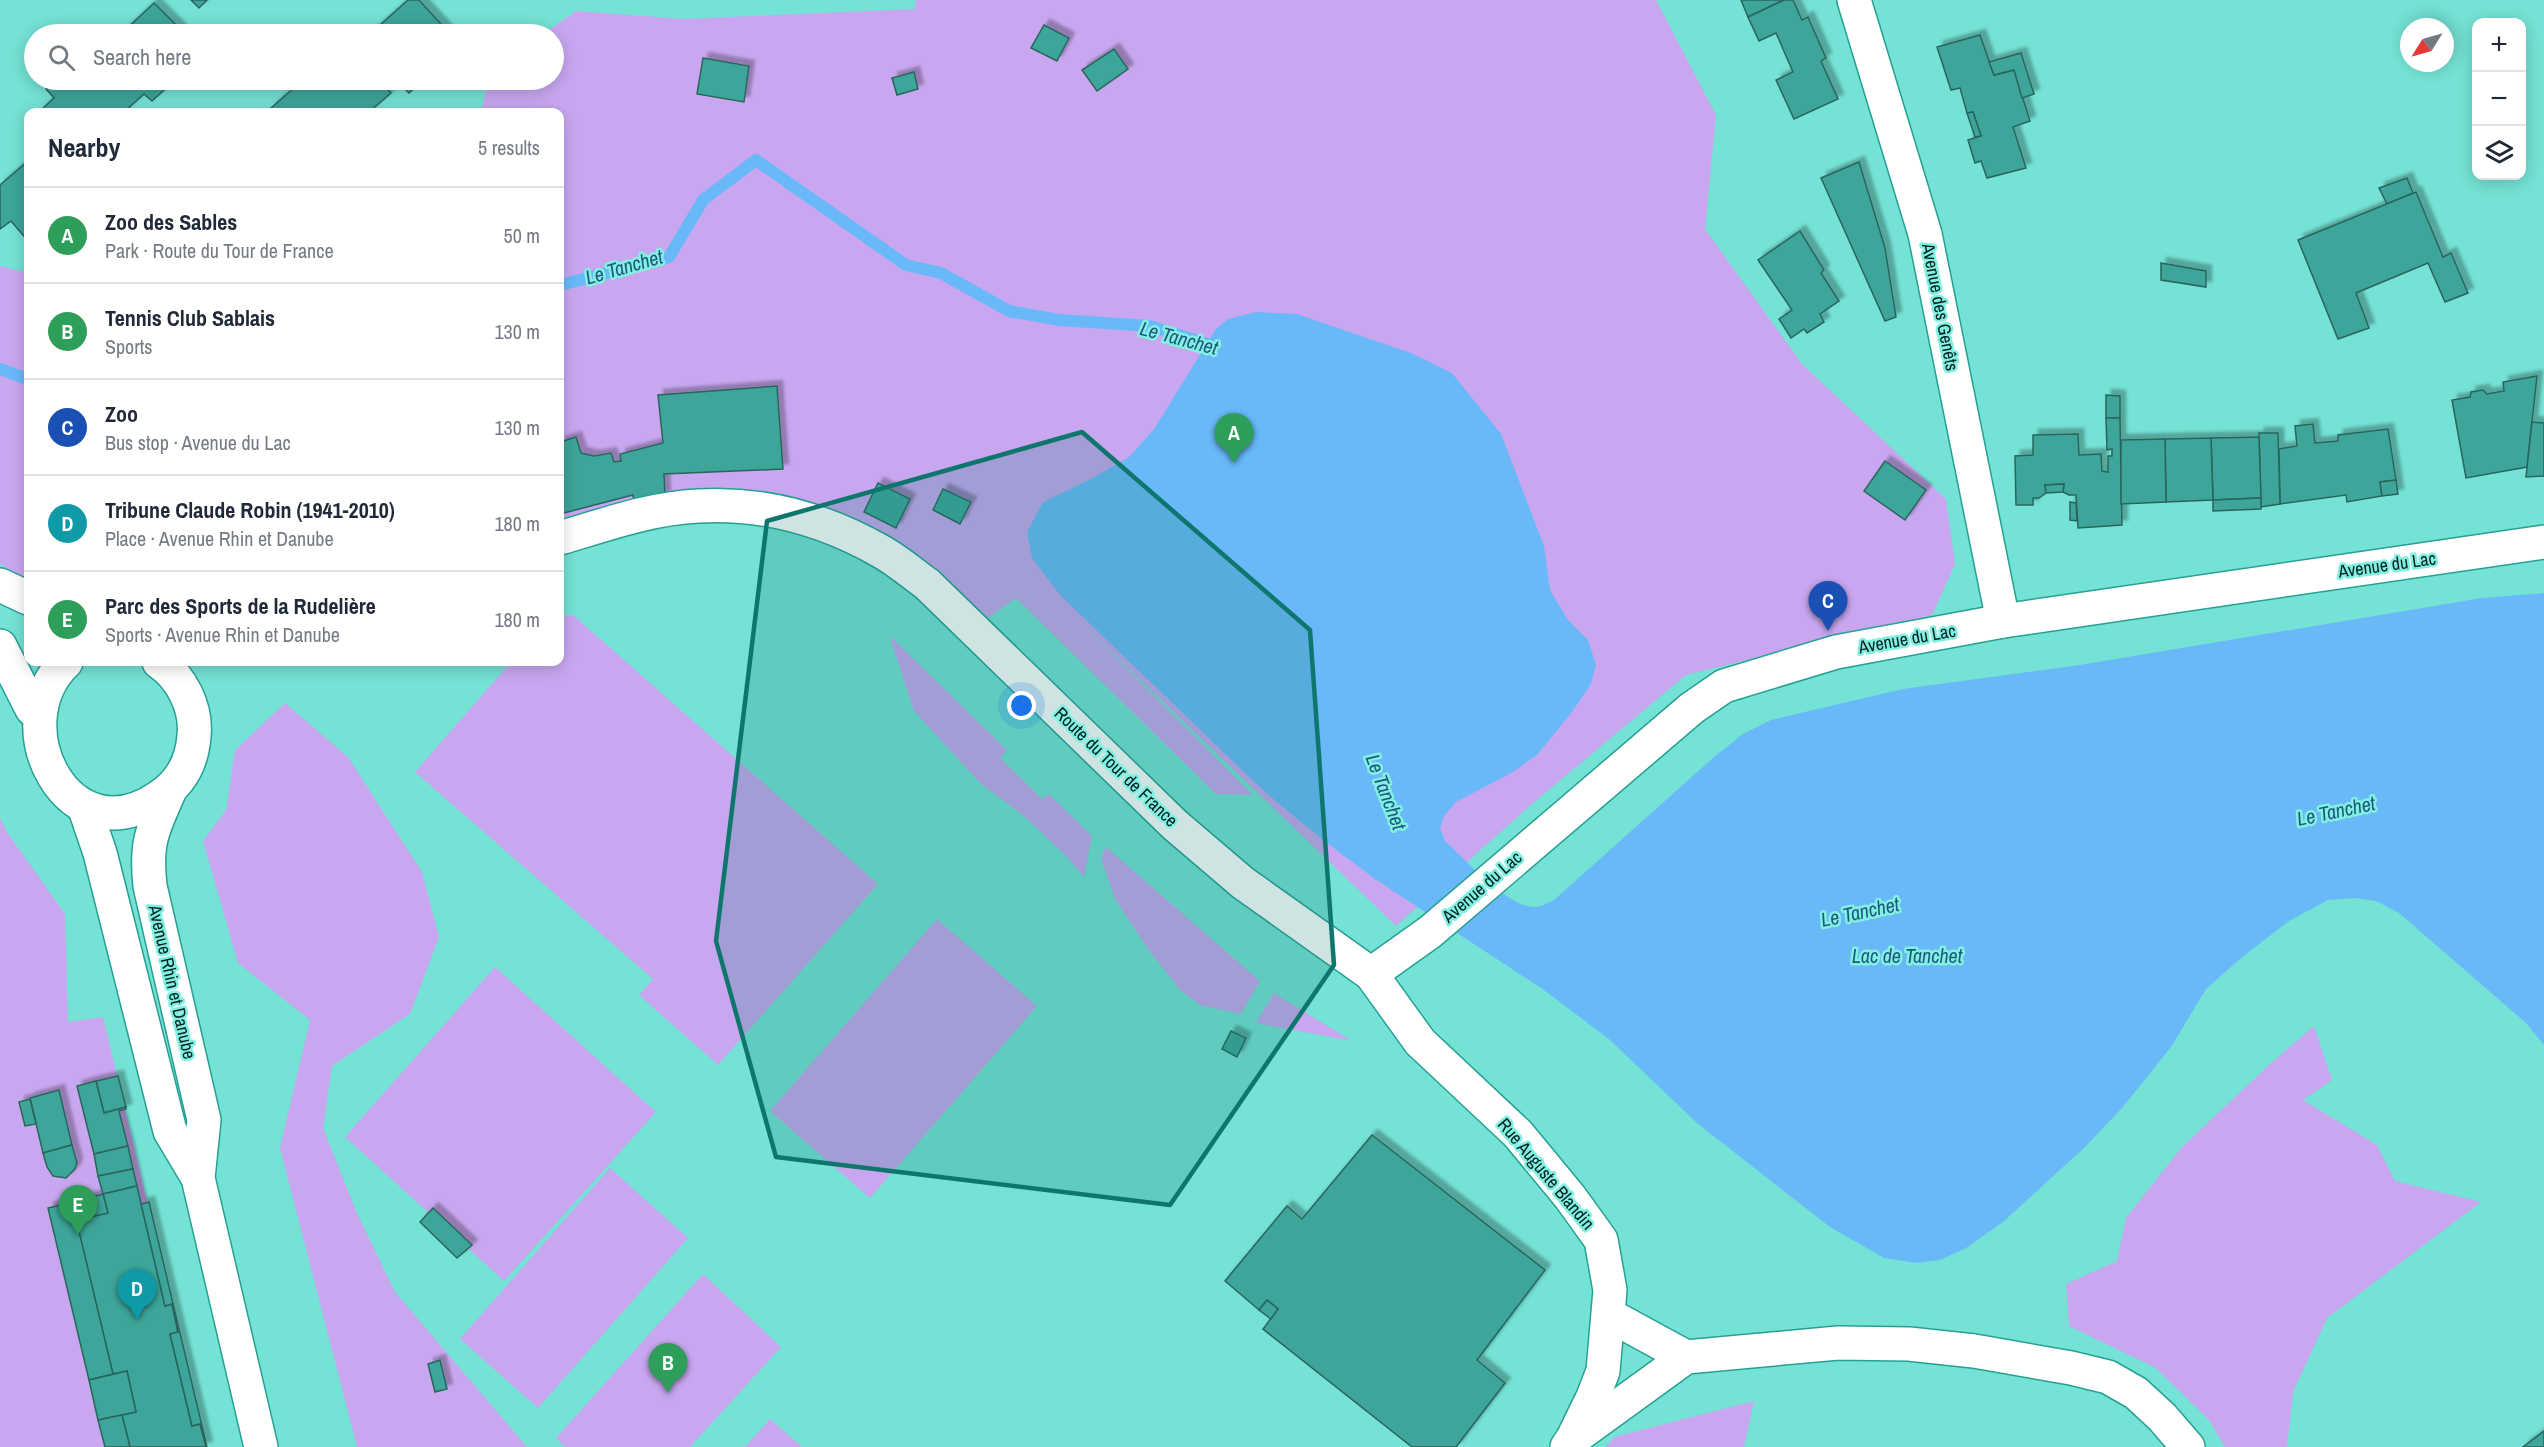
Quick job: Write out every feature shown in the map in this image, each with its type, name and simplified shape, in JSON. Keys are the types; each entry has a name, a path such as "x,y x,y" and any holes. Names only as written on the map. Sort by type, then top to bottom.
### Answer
{"street":[{"name":"Avenue des Genêts","path":"1854,0 1925,234 2003,621"},
{"name":"Route du Tour de France","path":"564,537 640,515 697,506 756,506 822,523 883,552 936,592 1175,825 1243,883 1371,974"},
{"name":"Avenue du Lac","path":"1371,974 1430,932 1692,708 1724,686 1836,652 2003,621 2544,542"},
{"path":"0,585 24,596"},
{"path":"0,646 32,709"},
{"path":"60,666 42,685 32,709 30,745 37,764 49,784 65,798 85,808 103,812 126,812 147,806 170,790 185,771 193,750 195,728 190,702 180,682 165,666"},
{"name":"Avenue Rhin et Danube","path":"170,790 150,837 147,861 150,886 204,1120 198,1178"},
{"name":"Avenue Rhin et Danube","path":"85,808 102,863 170,1131 198,1178 261,1447"},
{"name":"Rue Auguste Blandin","path":"1371,974 1414,1034 1518,1134 1570,1197 1601,1240 1610,1290 1603,1371 1570,1443"},
{"path":"1609,1316 1686,1357"},
{"path":"1570,1443 1686,1357 1838,1343 1909,1344 1974,1351 2108,1377 2136,1393 2163,1417 2188,1447"}],"highlighted area":[{"path":"1082,432 1310,630 1334,965 1170,1205 776,1157 716,941 767,521"}],"shaded area":[{"path":"916,0 1656,0 1716,115 1705,229 1802,364 1946,499 1955,564 1932,615 1686,675 1533,803 1396,926 1079,621 1253,795 1216,794 1016,598 985,620 849,520 775,493 736,488 665,496 564,517 564,108 482,108 486,90 564,90 564,24 557,24 576,11 684,19 915,9"},
{"path":"0,266 24,272 24,578 0,564"},
{"path":"573,615 878,884 718,1065 639,995 653,979 415,772 508,666 564,666 564,616"},
{"path":"889,635 1007,750 1000,758 1042,799 1049,794 1092,836 1084,877 1066,856 1024,816 981,784 914,711"},
{"path":"285,703 348,757 422,872 439,937 410,1014 332,1066 323,1128 356,1211 395,1292 527,1447 357,1447 280,1148 310,1020 238,963 203,841 226,810 235,750"},
{"path":"0,818 7,832 65,914 68,1022 103,1017 206,1447 0,1447"},
{"path":"1106,847 1260,981 1241,1014 1200,1005 1180,990 1148,949 1115,899 1101,858"},
{"path":"937,919 1037,1006 870,1198 770,1111"},
{"path":"495,967 656,1112 504,1281 345,1137"},
{"path":"1274,993 1352,1041 1256,1023"},
{"path":"2314,1026 2332,1080 2303,1100 2377,1145 2395,1181 2481,1202 2327,1318 2293,1392 2287,1447 2225,1447 2209,1420 2156,1368 2069,1326 2066,1284 2117,1261 2126,1218 2182,1147"},
{"path":"610,1168 688,1238 538,1408 460,1339"},
{"path":"703,1274 781,1347 690,1447 565,1447 556,1438"},
{"path":"1754,1401 1744,1447 1606,1447 1614,1437"},
{"path":"770,1419 802,1447 745,1447"}],"water":[{"name":"Lac de Tanchet","path":"1256,312 1297,314 1411,353 1452,373 1501,434 1544,546 1550,590 1568,620 1588,640 1596,665 1591,684 1572,712 1537,755 1513,772 1456,802 1444,816 1440,828 1445,841 1488,882 1513,900 1525,905 1538,907 1554,900 1714,757 1743,734 1771,720 1903,689 2080,665 2482,598 2544,593 2544,1045 2526,1023 2399,913 2376,901 2354,898 2328,900 2289,921 2206,989 2171,1047 2122,1108 2085,1147 2003,1222 1966,1248 1940,1260 1917,1263 1884,1258 1830,1227 1698,1124 1610,1040 1544,990 1375,879 1323,840 1265,792 1060,595 1032,558 1027,532 1043,502 1091,479 1129,457 1154,429 1216,329 1228,319"}],"building":[{"path":"191,0 207,0 199,8"},
{"path":"408,0 419,0 441,24 381,24"},
{"path":"1741,0 1784,0 1748,17"},
{"path":"1784,0 1793,0 1802,20 1808,17 1826,58 1821,61 1838,99 1794,119 1776,80 1793,72 1776,33 1759,41 1748,17"},
{"path":"154,3 175,24 132,24"},
{"path":"1044,25 1069,38 1057,61 1031,48"},
{"path":"1980,35 1994,75 2014,70 2030,121 2013,127 2026,168 1987,178 1981,161 1975,163 1968,140 1981,136 1973,112 1967,113 1960,88 1951,90 1937,47"},
{"path":"1114,49 1128,69 1097,91 1082,70"},
{"path":"2021,53 2034,94 2022,98 2014,70 1994,75 1989,62"},
{"path":"703,58 749,66 744,102 697,94"},
{"path":"914,72 918,89 897,95 892,78"},
{"path":"47,90 164,90 152,101 144,94 128,108 43,108 54,98"},
{"path":"292,90 388,90 391,93 374,108 271,108"},
{"path":"1973,112 1981,136 1975,137 1967,113"},
{"path":"1859,162 1885,248 1896,317 1885,321 1821,178"},
{"path":"24,164 24,236 11,221 0,229 0,185"},
{"path":"2407,178 2413,193 2387,204 2379,188"},
{"path":"2416,192 2443,257 2451,253 2468,293 2445,302 2428,263 2356,293 2369,328 2338,339 2298,240"},
{"path":"1800,231 1824,270 1821,273 1839,301 1820,314 1824,322 1807,333 1804,329 1791,338 1779,319 1792,310 1758,260"},
{"path":"2161,263 2206,271 2206,287 2161,280"},
{"path":"2537,376 2527,467 2466,478 2452,400 2470,397 2471,392 2483,390 2487,394 2504,391 2503,382"},
{"path":"777,386 783,469 664,474 665,496 634,503 633,495 564,513 564,441 576,437 581,453 594,456 611,453 614,462 621,461 620,454 663,443 658,395"},
{"path":"2106,395 2120,396 2120,418 2106,418"},
{"path":"2106,418 2120,418 2122,525 2078,528 2076,495 2063,492 2064,484 2045,485 2046,493 2039,498 2033,498 2033,505 2016,505 2015,456 2033,455 2033,435 2078,434 2079,455 2101,454 2102,471 2108,472 2108,456 2112,456 2112,449 2107,450"},
{"path":"2532,422 2544,423 2544,476 2526,477"},
{"path":"2313,424 2315,443 2338,441 2338,435 2388,429 2396,480 2380,482 2382,496 2347,502 2346,495 2280,504 2279,449 2297,446 2295,426"},
{"path":"2259,433 2278,433 2280,504 2261,507"},
{"path":"2259,437 2261,498 2213,500 2211,438"},
{"path":"2211,438 2213,500 2166,502 2165,439"},
{"path":"2165,439 2166,502 2121,504 2121,440"},
{"path":"1885,461 1926,490 1905,520 1864,491"},
{"path":"2396,480 2398,494 2382,496 2380,482"},
{"path":"878,483 910,499 896,528 864,512"},
{"path":"2064,484 2063,492 2046,493 2045,485"},
{"path":"943,489 971,502 960,524 933,510"},
{"path":"2261,498 2261,509 2213,511 2213,500"},
{"path":"2070,502 2076,503 2077,521 2070,520"},
{"path":"1231,1031 1246,1038 1237,1057 1222,1049"},
{"path":"118,1076 126,1107 104,1113 96,1081"},
{"path":"96,1081 104,1113 126,1107 119,1111 128,1146 94,1154 77,1086"},
{"path":"59,1090 72,1145 43,1153 30,1098"},
{"path":"30,1099 36,1124 25,1126 19,1102"},
{"path":"1372,1135 1545,1270 1477,1360 1505,1383 1456,1447 1412,1447 1263,1329 1278,1309 1267,1300 1259,1310 1225,1281 1287,1206 1302,1219"},
{"path":"72,1145 77,1163 75,1169 66,1178 53,1176 47,1167 43,1153"},
{"path":"128,1146 133,1169 98,1176 94,1154"},
{"path":"133,1169 137,1186 103,1194 98,1176"},
{"path":"137,1186 165,1306 172,1304 178,1332 170,1334 192,1426 200,1424 206,1447 130,1447 122,1415 136,1412 127,1371 113,1374 76,1220 108,1213 103,1194"},
{"path":"103,1194 108,1213 76,1220 72,1202"},
{"path":"72,1202 113,1374 89,1380 48,1208"},
{"path":"149,1202 207,1447 200,1424 192,1426 170,1334 178,1332 172,1304 165,1306 141,1204"},
{"path":"433,1208 472,1245 457,1258 420,1222"},
{"path":"1267,1300 1278,1309 1271,1319 1259,1310"},
{"path":"440,1360 447,1389 435,1392 428,1364"},
{"path":"127,1371 136,1412 98,1420 89,1380"},
{"path":"122,1415 130,1447 105,1447 98,1420"},
{"path":"2544,1431 2544,1447 2523,1447"}],"waterway":[{"name":"Le Tanchet","path":"564,284 669,257 703,200 756,160 906,265 941,273 1009,311 1059,320 1150,326 1223,349"},
{"name":"Le Tanchet","path":"0,369 24,378"}],"place":[{"name":"Zoo des Sables","path":"1234,463"},
{"name":"Zoo","path":"1828,631"},
{"name":"Parc des Sports de la Rudelière","path":"78,1235"},
{"name":"Tribune Claude Robin (1941-2010)","path":"137,1319"},
{"name":"Tennis Club Sablais","path":"668,1393"}]}
